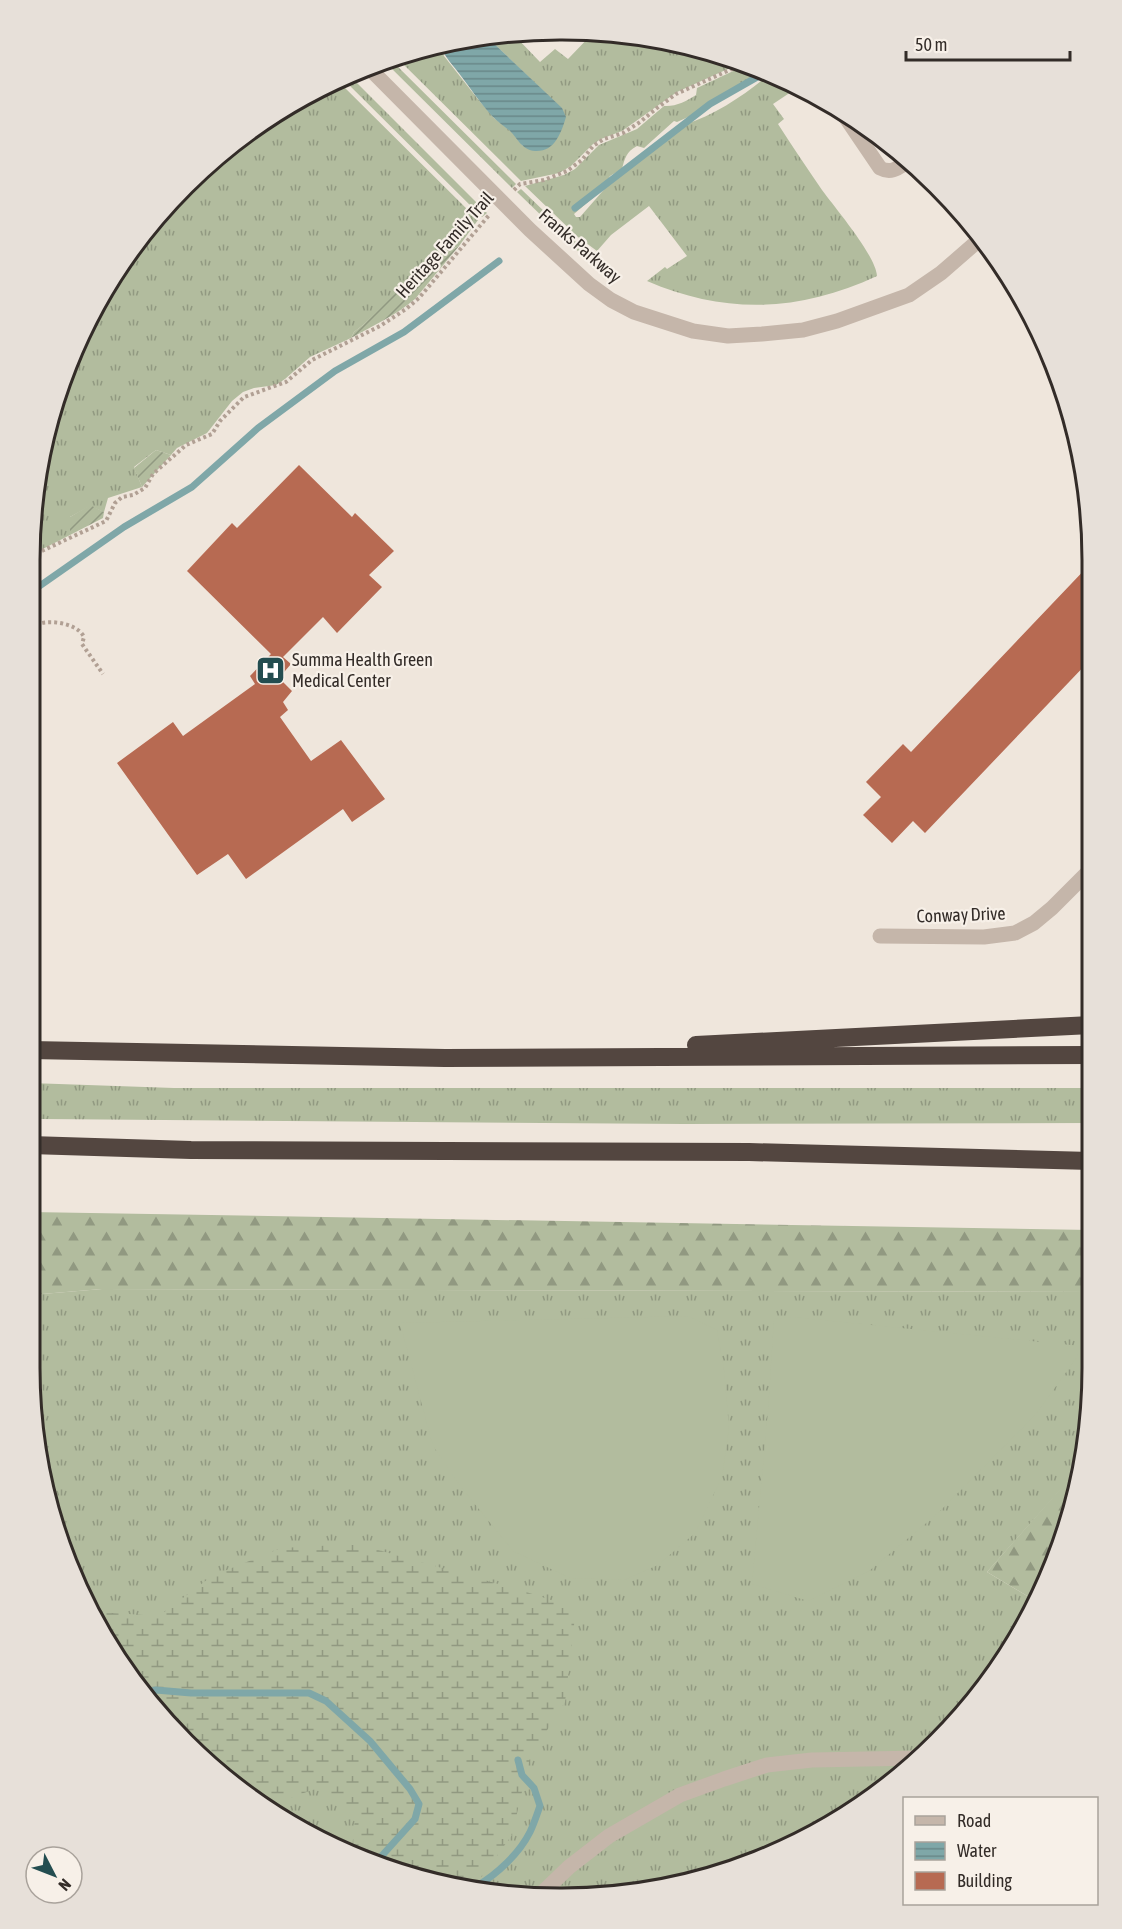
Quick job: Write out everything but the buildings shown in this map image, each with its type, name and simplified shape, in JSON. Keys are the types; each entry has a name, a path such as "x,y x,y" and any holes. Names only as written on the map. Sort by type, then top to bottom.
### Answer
{"highway":[{"path":"445,1058 1082,1025"},
{"path":"40,1050 445,1058 1082,1055"},
{"path":"40,1144 191,1150 749,1152 1082,1161"}],"lane":[{"name":"Franks Parkway","path":"375,75 567,266 611,300 634,312 693,331 728,336 803,330 837,321 909,295 941,273 974,244"},
{"path":"856,132 880,168 891,171 900,166"},
{"name":"Conway Drive","path":"880,936 984,937 1015,933 1034,923 1082,878"},
{"path":"548,1888 569,1867 609,1836 681,1795 713,1783 767,1765 812,1760 905,1758"}],"path":[{"name":"Heritage Family Trail","path":"41,551 106,520 115,503 122,497 133,495 145,488 153,474 186,445 212,434 219,422 244,397 286,382 312,360 380,326 406,309 419,298 483,221 520,184 544,180 567,171 582,160 593,146 632,128 676,94 731,69"},
{"path":"40,623 58,622 82,633 84,637 82,644 103,674"}],"green space":[{"path":"585,41 629,45 663,51 729,68 677,92 622,131 593,144 571,166 559,173 521,181 404,65 443,54 494,118 512,132 523,146 561,108 495,45 521,43 540,62 555,49 568,59"},
{"path":"398,67 516,184 512,188 392,69"},
{"path":"734,70 755,78 704,110 677,122 674,121 644,148 637,146 633,148 626,156 622,169 610,176 601,191 574,214 576,217 580,217 608,185 684,125 729,104 762,81 789,93 773,104 784,119 778,124 822,190 863,245 875,267 877,276 819,297 791,302 762,305 705,300 647,281 665,267 667,269 687,256 649,206 611,235 597,251 578,237 525,186 564,175 575,169 599,145 637,129 664,106 672,106 696,95 697,88"},
{"path":"356,82 487,213 482,217 350,86"},
{"path":"345,88 478,220 459,246 417,273 354,332 351,338 310,357 276,385 243,392 232,401 207,433 177,448 171,455 156,450 134,467 142,487 108,498 104,512 90,506 70,517 70,535 41,550 45,493 58,426 80,362 110,301 148,244 193,193 218,170 272,128"},
{"path":"521,189 592,255 587,258 583,256 517,192"},
{"path":"459,246 408,305 351,338 354,332 407,281 445,253"},
{"path":"156,450 171,455 142,487 134,468"},
{"path":"90,505 104,512 103,518 70,535 70,517"},
{"path":"40,1083 174,1088 1082,1088 1082,1123 684,1124 40,1119"},
{"path":"40,1212 1082,1230 1082,1292 102,1289 40,1294"},
{"path":"102,1289 1082,1292 1082,1368 1077,1436 1069,1480 987,1572 1029,1597 1012,1628 974,1685 952,1711 929,1736 878,1781 821,1819 791,1835 760,1849 696,1871 629,1884 595,1887 527,1887 493,1884 426,1871 394,1861 331,1835 301,1819 244,1781 218,1759 193,1736 148,1685 110,1628 94,1598 80,1567 58,1503 45,1436 42,1402 40,1294"},
{"path":"688,1316 717,1330 724,1370 729,1428 722,1477 695,1533 658,1565 624,1580 570,1578 513,1551 461,1487 433,1446 400,1323"},
{"path":"792,1317 1081,1346 1077,1357 1036,1414 937,1514 869,1571 808,1601 752,1584 774,1319"},
{"path":"1069,1479 1054,1535 1029,1597 987,1572"},
{"path":"357,1544 576,1608 565,1702 530,1757 512,1835 478,1881 426,1871 352,1845 356,1809 315,1789 275,1803 244,1781 193,1736 148,1685 128,1657 102,1612 159,1616 212,1576 281,1548"}],"water":[{"path":"495,45 562,108 566,117 556,140 548,148 542,150 527,149 484,107 445,54"}],"waterway":[{"path":"575,208 710,104 755,78"},
{"path":"40,586 124,527 192,487 258,428 335,371 404,332 499,261"},
{"path":"153,1691 309,1693 326,1701 370,1741 410,1789 419,1804 415,1819 381,1856"},
{"path":"483,1882 514,1856 530,1832 540,1806 534,1788 522,1775 518,1760"}],"place":[{"name":"Summa Health Green Medical Center","path":"271,670"}]}
